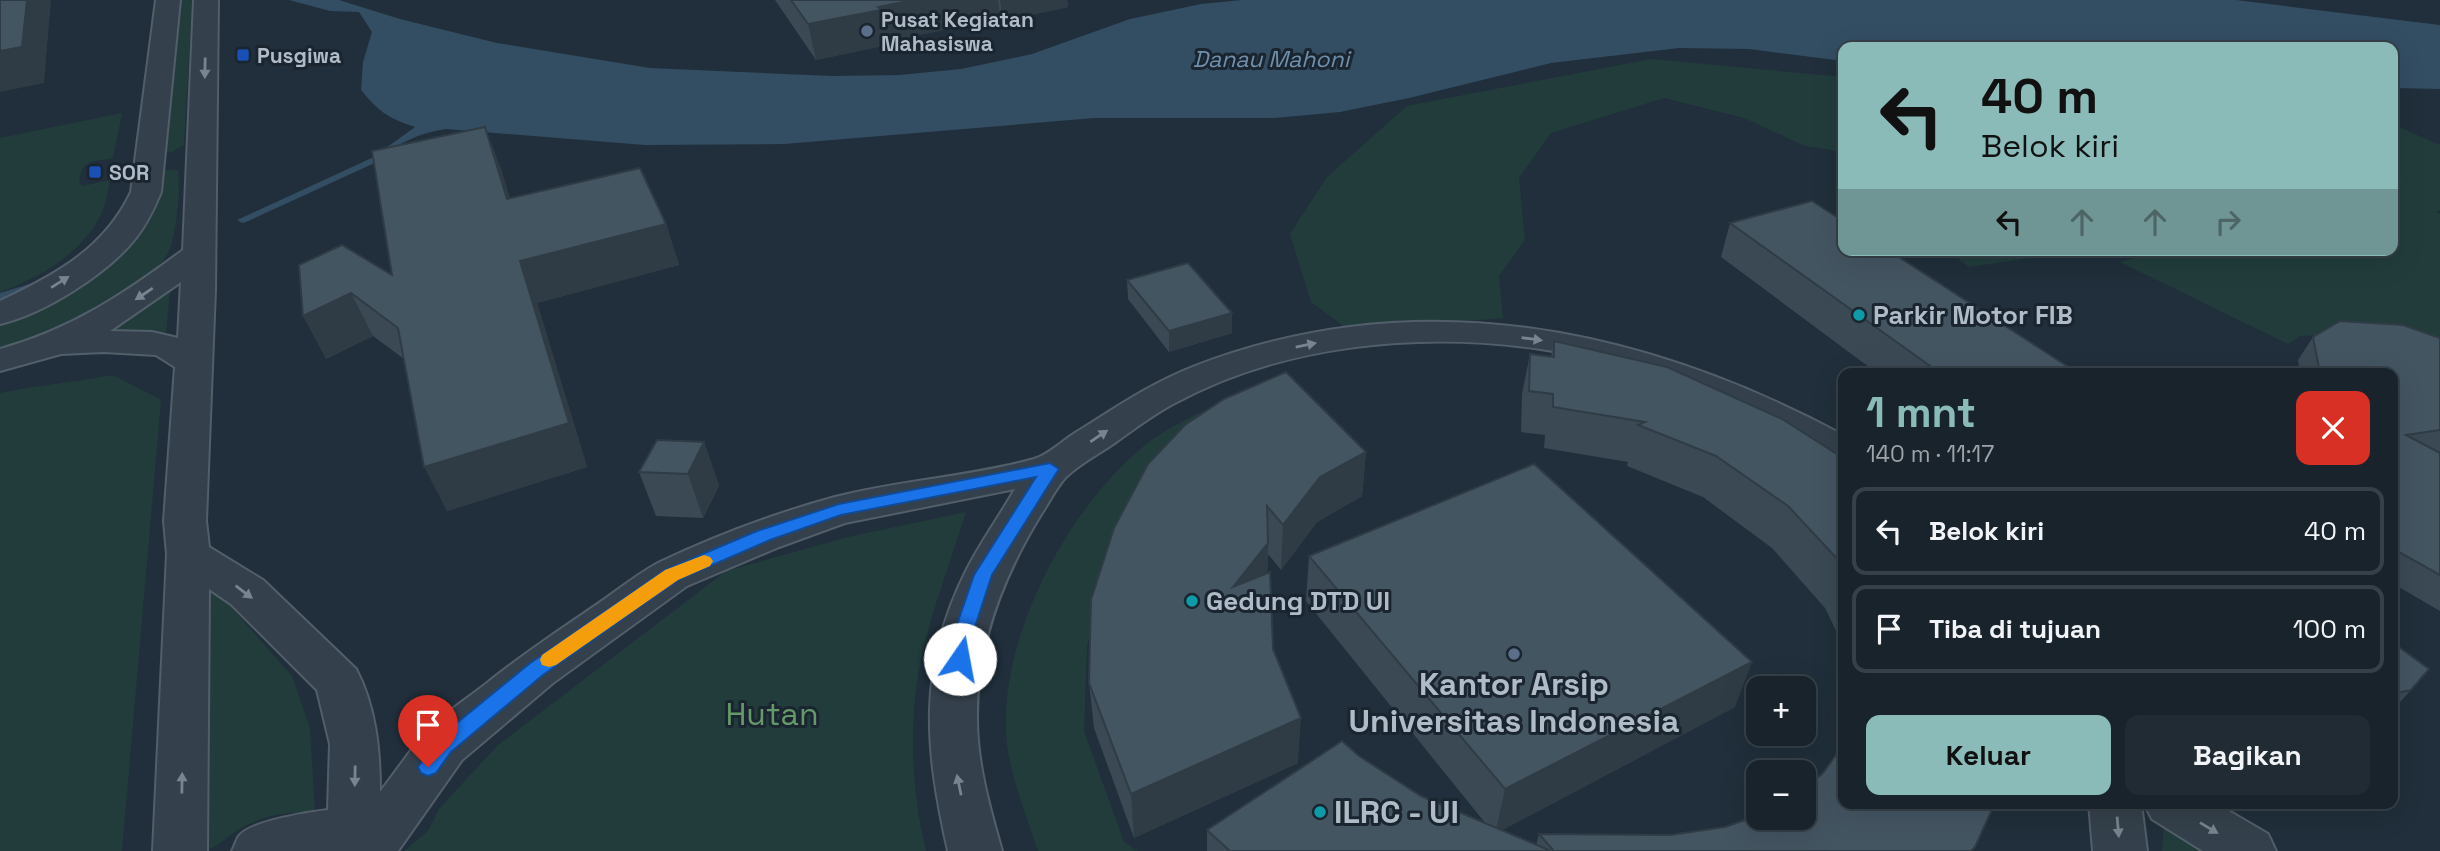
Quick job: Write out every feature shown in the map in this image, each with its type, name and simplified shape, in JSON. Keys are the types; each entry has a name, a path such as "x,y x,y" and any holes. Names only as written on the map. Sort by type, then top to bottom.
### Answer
{"street":[{"path":"0,314 58,284 90,262 117,239 135,217 146,192 168,0"},
{"path":"180,851 188,554 185,521 199,253 206,0"},
{"path":"162,45 180,41 180,34 205,29"},
{"path":"0,360 58,343 120,310 199,253"},
{"path":"363,845 444,746 536,670 672,575 764,536 839,510 1050,469 1171,390 1238,362 1310,344 1403,334 1487,333 1542,340 1623,356 1702,382 1781,416 1838,449"},
{"path":"58,343 145,344 175,349 194,364"},
{"path":"975,851 956,778 953,704 963,636 984,575 1015,521 1050,469"},
{"path":"188,554 247,592 339,682 355,744 363,845"},
{"path":"2116,809 2120,851"},
{"path":"2180,809 2249,851"},
{"path":"259,851 271,844 311,833 363,845"}],"green space":[{"path":"177,0 192,0 184,145 172,152 164,152"},
{"path":"1651,59 1838,77 1838,151 1805,146 1744,118 1664,98 1551,133 1519,178 1525,240 1499,276 1503,318 1350,331 1311,302 1290,234 1327,177 1407,106"},
{"path":"122,113 113,158 89,163 80,175 79,183 83,186 110,180 103,208 94,226 59,262 0,292 0,138"},
{"path":"2398,127 2440,145 2440,210 2436,212 2440,214 2440,358 2323,335 2300,336 2288,344 2120,262 2140,256 2398,256"},
{"path":"166,170 178,170 177,214 170,248 155,269 91,311 0,351 0,324 41,304"},
{"path":"1955,256 2041,256 1969,267"},
{"path":"170,291 166,334 95,333 126,318"},
{"path":"113,375 161,400 122,851 0,851 0,393"},
{"path":"1252,389 1109,570 1087,646 1084,731 1124,842 1138,851 1038,851 1014,778 1006,733 1007,695 1015,655 1027,615 1045,576 1090,503 1116,472 1144,446 1182,421"},
{"name":"Hutan","path":"966,512 926,637 915,703 914,778 926,851 404,851 428,831 439,809 497,746 726,571 848,537"},
{"path":"207,580 292,676 310,728 315,814 295,813 264,818 236,831 214,847 199,851"},
{"path":"2164,823 2203,851 2162,851"}],"water":[{"name":"Danau Mahoni","path":"289,0 339,0 400,19 497,43 650,68 833,76 899,75 961,69 1032,54 1130,19 1201,4 1242,0 2236,0 2440,25 2440,89 2398,88 2398,42 1838,42 1838,60 1749,49 1679,48 1551,63 1340,112 1275,118 1095,118 784,144 645,145 446,129 410,139 380,159 372,158 415,127 385,113 361,90 363,62 372,32 359,12 330,11"}],"building":[{"path":"0,0 27,0 22,47 0,51"},
{"path":"791,0 913,0 878,7 881,10 808,24"},
{"path":"485,127 507,199 640,168 666,224 520,261 569,423 424,467 398,328 351,293 303,316 299,265 342,245 392,275 372,151"},
{"path":"1812,201 1838,218 1838,256 1897,256 2070,368 1933,368 1730,223"},
{"path":"1188,263 1232,313 1169,331 1127,280"},
{"path":"2340,321 2403,325 2440,338 2440,430 2406,435 2440,453 2440,575 2398,551 2398,368 2319,368 2313,337"},
{"path":"1554,341 1667,367 1782,419 1838,455 1838,560 1788,506 1716,456 1638,425 1645,422 1553,407 1553,394 1529,391 1530,354 1554,357"},
{"name":"Gedung DTD UI","path":"1286,372 1366,452 1320,477 1283,525 1267,506 1268,543 1233,587 1270,572 1273,649 1301,718 1131,794 1089,683 1091,600 1114,528 1148,464 1185,425 1224,399"},
{"path":"657,440 704,442 688,474 639,472"},
{"name":"Kantor Arsip Universitas Indonesia","path":"1534,464 1752,662 1505,789 1309,556"},
{"path":"2398,646 2429,669 2411,690 2398,693"},
{"path":"1342,741 1359,756 1421,796 1551,851 1230,851 1207,830"},
{"path":"1838,752 1838,809 1992,809 1971,851 1554,851 1539,834 1670,835 1725,827 1746,820 1746,830 1816,830 1816,779"}],"waterway":[{"path":"242,220 376,159"},
{"path":"0,297 42,283"}],"slow traffic":[{"path":"549,660 672,575 704,561"}],"place":[{"name":"Pusat Kegiatan Mahasiswa","path":"867,31"},
{"name":"Pusgiwa","path":"243,55"},
{"name":"SOR","path":"95,172"},
{"name":"Parkir Motor FIB","path":"1859,315"},
{"name":"Gedung DTD UI","path":"1192,601"},
{"name":"Kantor Arsip Universitas Indonesia","path":"1514,654"},
{"name":"ILRC - UI","path":"1320,812"}],"route":[{"path":"428,767 444,746 536,670 672,575 764,536 839,510 1050,469 1015,521 984,575 963,636 960,659"}]}
